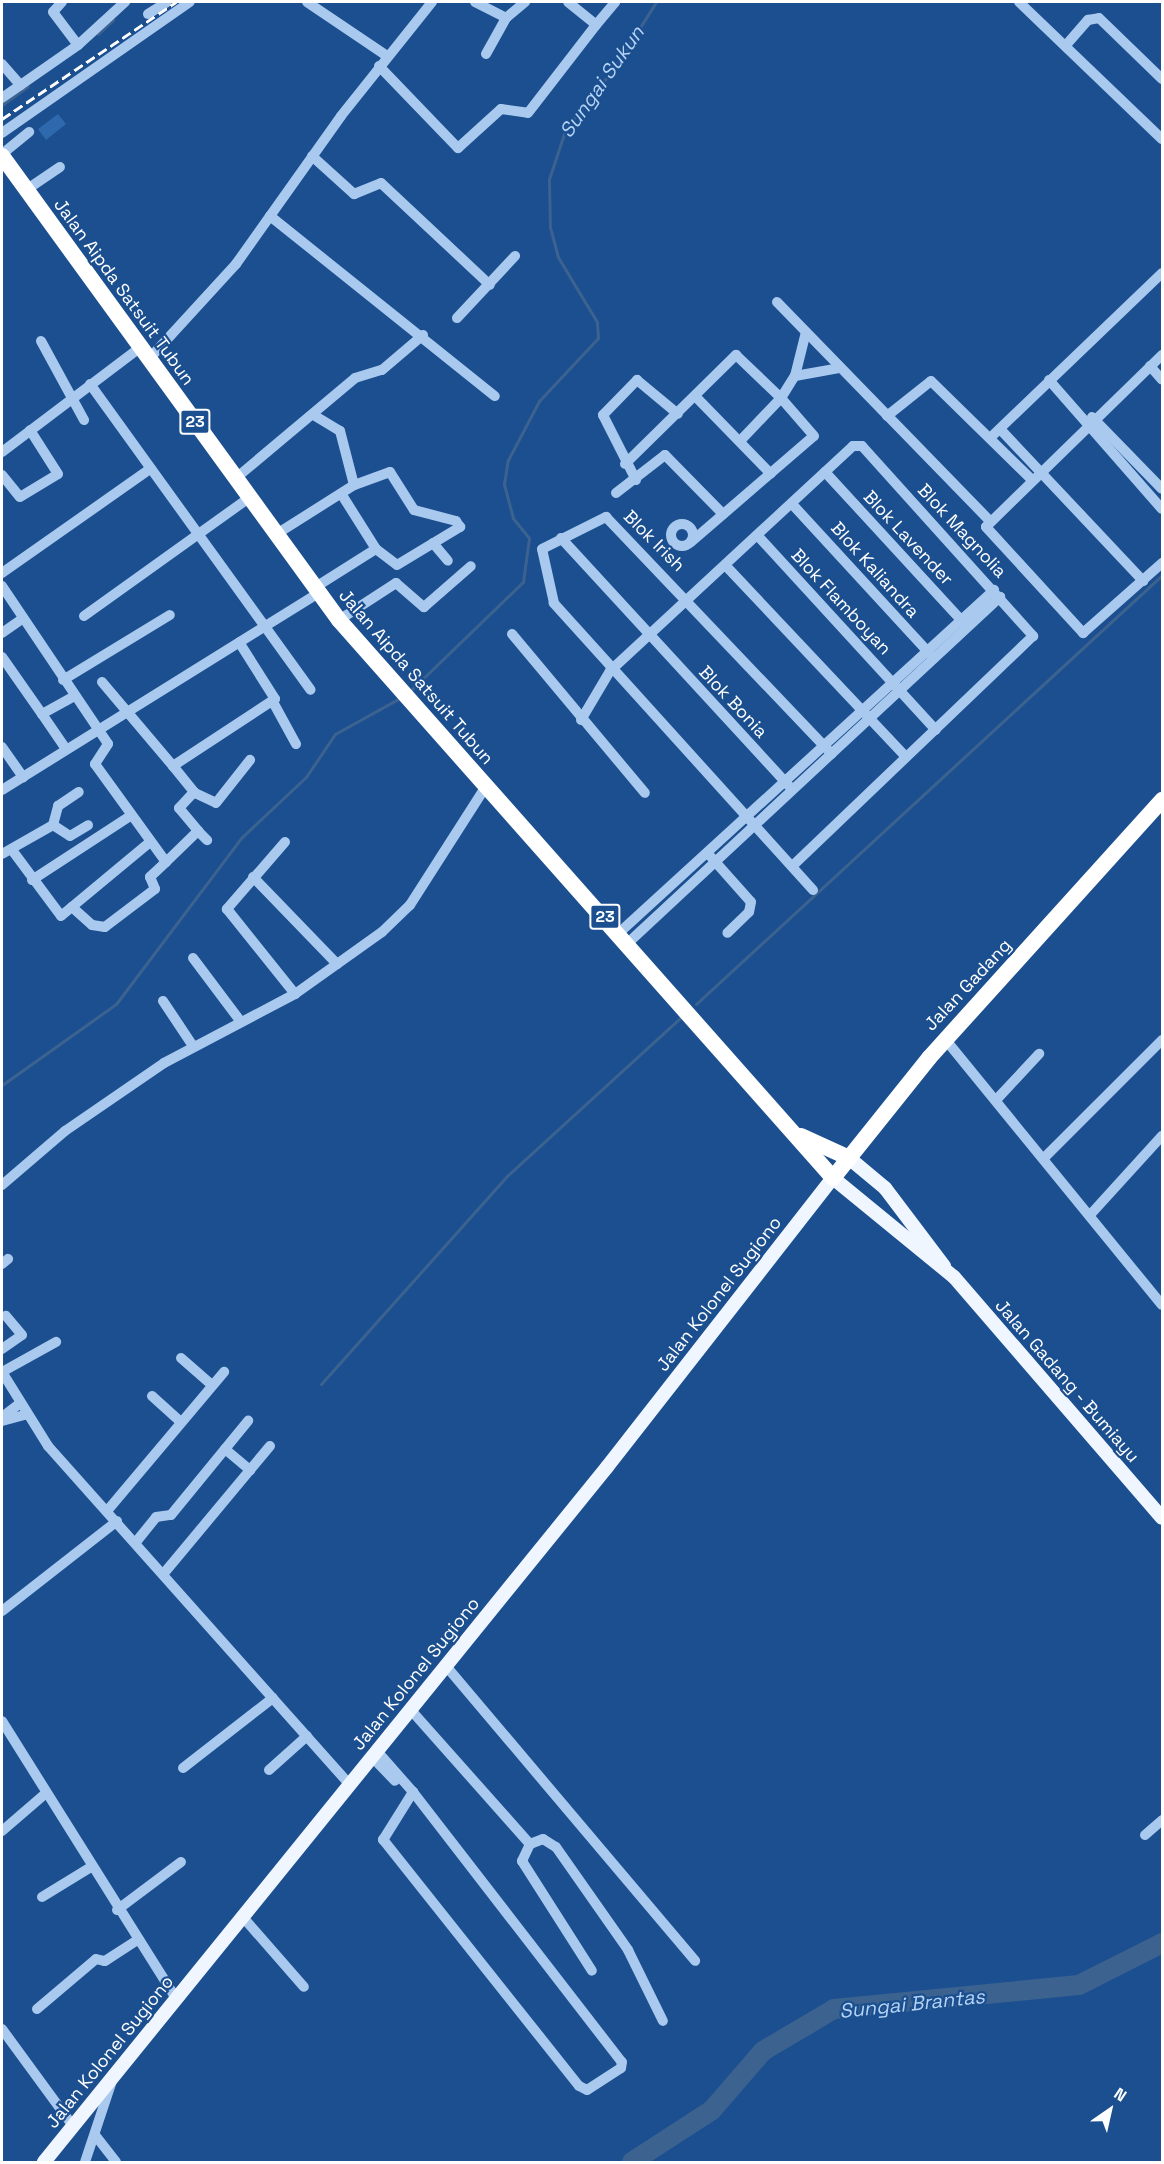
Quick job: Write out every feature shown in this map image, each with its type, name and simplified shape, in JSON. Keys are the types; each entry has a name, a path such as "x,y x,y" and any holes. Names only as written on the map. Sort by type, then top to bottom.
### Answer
{"highway":[{"name":"Jalan Aipda Satsuit Tubun","path":"2,155 275,535 339,620 409,703 624,937 798,1134 833,1178"},
{"name":"Jalan Gadang","path":"833,1178 945,1039 1162,800"},
{"name":"Jalan Aipda Satsuit Tubun","path":"798,1134 849,1158"}],"main road":[{"name":"Jalan Gadang - Bumiayu","path":"849,1158 885,1188 928,1239 945,1268"},
{"name":"Jalan Gadang - Bumiayu","path":"833,1178 945,1268 1162,1518"},
{"name":"Jalan Gadang","path":"812,1205 833,1178"},
{"name":"Jalan Kolonel Sugiono","path":"44,2163 446,1666 812,1205"}],"street":[{"path":"62,2 53,12 78,45"},
{"path":"2,98 78,45 125,2"},
{"path":"2,133 190,2"},
{"path":"307,2 387,56"},
{"path":"2,452 90,384 145,353 236,264 379,66 432,2"},
{"path":"475,2 506,18"},
{"path":"486,54 506,18 525,2"},
{"path":"568,2 596,25"},
{"path":"379,66 458,148 501,109 528,113 615,2"},
{"path":"1019,2 1060,44 1067,44 1162,139"},
{"path":"148,14 160,4"},
{"path":"1067,44 1088,20 1099,18 1162,79"},
{"path":"2,64 20,85"},
{"path":"2,155 29,132"},
{"path":"312,156 354,194 381,183 490,285"},
{"path":"26,190 60,167"},
{"path":"270,216 349,284 423,335 495,396"},
{"path":"458,318 515,256"},
{"path":"990,438 1162,273"},
{"path":"777,302 990,521"},
{"path":"741,440 781,398 795,376 806,332"},
{"path":"236,478 315,416 355,378 382,369 423,335"},
{"path":"41,341 84,420"},
{"path":"626,464 736,355 781,398 814,436 691,542 677,545 671,537 674,527 709,526"},
{"path":"1162,355 1089,421 990,521 987,530 1083,633 1162,562"},
{"path":"1150,366 1162,380"},
{"path":"795,376 840,368"},
{"path":"1049,380 1162,489"},
{"path":"636,480 602,419 635,381 643,382 678,414"},
{"path":"887,416 931,381 1032,480"},
{"path":"90,384 150,469 269,626 311,690"},
{"path":"696,397 741,440 771,474"},
{"path":"315,416 340,431 354,485"},
{"path":"1089,421 1162,509"},
{"path":"1000,429 1143,581"},
{"path":"2,475 20,497 58,474 30,430"},
{"path":"651,441 723,514"},
{"name":"Blok Magnolia","path":"825,472 853,446 862,446 1032,632 1032,639 936,730"},
{"path":"616,493 636,480 665,455"},
{"path":"2,573 150,469"},
{"path":"275,535 342,495 354,485 390,472 414,510 460,524 397,566 376,549 342,495"},
{"path":"581,720 610,671 825,472"},
{"name":"Blok Lavender","path":"825,472 964,623"},
{"path":"1141,486 1151,477"},
{"path":"84,616 199,531 249,498"},
{"name":"Blok Kaliandra","path":"792,504 930,654"},
{"name":"Blok Irish","path":"561,538 606,517 689,598"},
{"path":"687,526 691,542"},
{"name":"Blok Flamboyan","path":"758,536 936,730"},
{"path":"561,538 542,549 554,603 610,671 813,890"},
{"name":"Blok Bonia","path":"561,538 789,787"},
{"path":"433,543 448,561"},
{"path":"2,790 97,729 269,626 376,549"},
{"path":"339,620 396,583 424,607 471,566"},
{"path":"726,566 864,716 906,757"},
{"path":"2,586 110,747 94,762 149,843 166,862"},
{"path":"624,937 752,822 997,594"},
{"path":"689,598 828,750"},
{"path":"63,680 170,615"},
{"path":"2,633 22,619"},
{"path":"512,634 581,720 645,793"},
{"path":"173,766 273,702 275,696 239,642"},
{"path":"2,657 66,749"},
{"path":"102,682 194,792 220,802 250,760"},
{"path":"42,714 74,696"},
{"path":"273,702 296,744"},
{"path":"792,866 936,730"},
{"path":"2,747 23,777"},
{"path":"2,1185 95,1109 193,1046 296,994 410,905 486,786"},
{"path":"79,792 58,806 53,825 7,852 59,915 72,907 149,843"},
{"path":"194,792 179,808 207,840"},
{"path":"32,880 130,816"},
{"path":"53,825 70,836 88,825"},
{"path":"72,907 92,925 105,927 155,889 150,877 198,831"},
{"path":"285,842 232,899 228,915 296,994"},
{"path":"712,858 751,902 749,912 727,933"},
{"path":"253,877 337,964"},
{"path":"193,958 240,1022"},
{"path":"163,1001 193,1046"},
{"path":"945,1039 997,1099 1162,1305"},
{"path":"1044,1158 1162,1040"},
{"path":"997,1099 1039,1054"},
{"path":"1090,1215 1160,1144"},
{"path":"2,1349 22,1335 6,1316"},
{"path":"56,1342 2,1372 25,1415 350,1785"},
{"path":"181,1358 212,1385"},
{"path":"107,1511 180,1421 224,1372"},
{"path":"152,1396 180,1421"},
{"path":"2,1419 19,1404"},
{"path":"2,1419 25,1415"},
{"path":"136,1542 156,1517 171,1515 248,1421"},
{"path":"165,1572 270,1446"},
{"path":"225,1449 250,1470"},
{"path":"2,1611 117,1521"},
{"path":"446,1666 695,1961"},
{"path":"183,1768 273,1698"},
{"path":"410,1709 530,1844"},
{"path":"2,1721 135,1941 176,1998"},
{"path":"269,1770 307,1736"},
{"path":"374,1754 411,1794 622,2062 621,2068 586,2090 579,2086 383,1840 411,1794"},
{"path":"2,1832 45,1794"},
{"path":"1145,1835 1162,1820"},
{"path":"592,1971 522,1861 530,1844 543,1839 556,1847 628,1950 663,2021"},
{"path":"117,1910 181,1862"},
{"path":"42,1898 91,1868"},
{"path":"242,1916 304,1987"},
{"path":"37,2009 96,1959 105,1961 135,1941"},
{"path":"2,2029 73,2126"},
{"path":"84,2163 114,2075"},
{"path":"95,2135 116,2163"}],"shaded area":[{"path":"58,114 66,124 46,140 38,129"}],"waterway":[{"name":"Sungai Sukun","path":"410,691 523,582 529,538 513,518 504,484 508,460 539,401 598,338 597,322 558,257 550,228 549,179 566,128 615,67 656,2"},
{"path":"98,34 113,20"},
{"path":"2,105 28,86"},
{"path":"696,1004 1162,575"},
{"path":"2,1085 116,1004 242,837 306,777 335,734 400,698"},
{"path":"321,1384 507,1176 681,1017"},
{"name":"Sungai Brantas","path":"632,2162 712,2110 763,2051 834,2009 1079,1985 1162,1943"}],"railway":[{"path":"2,119 176,2"}]}
